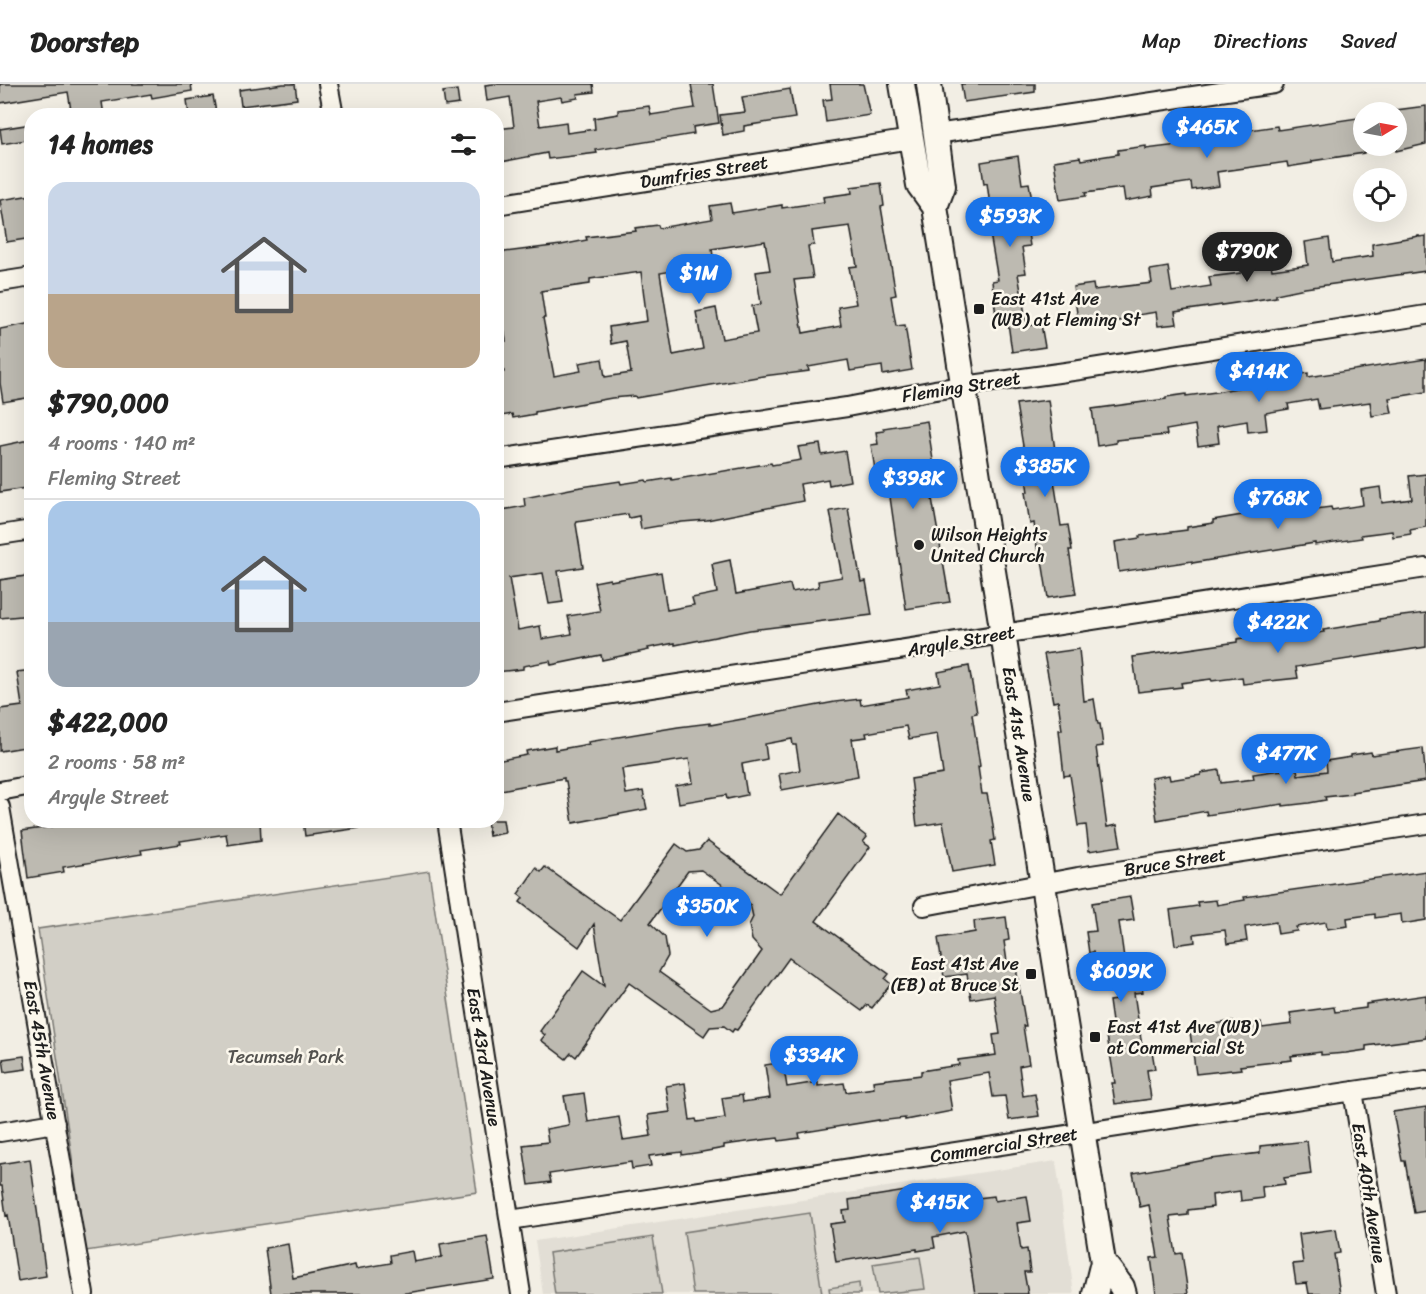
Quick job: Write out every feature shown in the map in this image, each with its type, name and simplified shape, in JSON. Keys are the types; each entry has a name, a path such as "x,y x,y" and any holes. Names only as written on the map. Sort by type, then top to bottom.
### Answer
{"main road":[{"name":"East 41st Avenue","path":"902,84 919,185 935,207 1004,634 1103,1262 1095,1294"},
{"name":"East 41st Avenue","path":"929,84 943,186 935,207"},
{"name":"East 41st Avenue","path":"1103,1262 1122,1287 1124,1294"}],"street":[{"path":"328,84 332,108"},
{"path":"936,134 1274,84"},
{"name":"Dumfries Street","path":"504,204 911,139"},
{"path":"0,282 24,278"},
{"name":"Fleming Street","path":"504,458 1426,315"},
{"path":"0,535 24,531"},
{"name":"Argyle Street","path":"504,711 884,654 1426,568"},
{"path":"0,790 24,786"},
{"name":"East 45th Avenue","path":"0,807 84,1294"},
{"name":"Bruce Street","path":"924,906 1043,884 1426,824"},
{"name":"East 43rd Avenue","path":"448,828 521,1294"},
{"name":"Commercial Street","path":"510,1220 1426,1080"},
{"name":"East 40th Avenue","path":"1353,1091 1386,1294"},
{"path":"0,1132 55,1123"}],"shaded area":[{"path":"1056,1161 1074,1294 543,1294 535,1241"}],"green space":[{"name":"Tecumseh Park","path":"429,871 477,1192 86,1251 38,929"},
{"path":"810,1213 822,1294 693,1294 684,1232"},
{"path":"653,1237 662,1294 555,1294 549,1253"},
{"path":"920,1257 925,1289 878,1294 873,1264"},
{"path":"859,1283 860,1294 830,1294 829,1288"}],"building":[{"path":"0,84 191,84 192,91 152,98 151,94 102,102 103,108 71,108 68,92 0,103"},
{"path":"295,84 297,99 241,106 239,90"},
{"path":"593,84 594,92 577,94 578,98 562,101 561,97 536,101 540,126 566,122 567,133 595,129 594,118 618,114 618,110 649,106 651,115 695,108 691,84 713,84 719,123 693,127 694,134 596,150 597,153 548,159 547,153 504,161 504,128 514,127 510,97 487,101 485,85"},
{"path":"830,84 863,84 870,115 826,122 823,100 832,99"},
{"path":"961,84 1035,84 1035,92 964,102"},
{"path":"790,89 795,118 744,126 744,131 723,135 720,115 745,112 742,97"},
{"path":"457,90 459,104 445,106 443,92"},
{"path":"213,96 215,108 188,108 187,100"},
{"path":"1426,106 1426,144 1407,148 1407,109"},
{"path":"1353,119 1353,155 1288,167 1287,162 1217,172 1219,186 1192,190 1191,182 1152,188 1153,196 1125,201 1123,188 1085,193 1086,196 1060,200 1054,161 1080,157 1081,160 1118,154 1118,150 1146,146 1146,149 1186,144 1277,126 1278,130"},
{"path":"24,125 24,140 2,144 0,129"},
{"path":"1018,156 1022,184 1029,183 1034,212 1025,214 1030,246 1022,247 1026,273 1018,274 1027,326 1041,324 1045,347 1012,352 1008,323 997,325 992,281 998,280 988,222 992,221 987,183 984,184 981,162"},
{"path":"881,183 884,206 881,207 896,295 891,296 896,326 905,325 912,370 883,375 882,366 850,371 848,360 808,367 809,371 763,376 636,398 635,396 612,398 513,418 512,414 504,416 504,341 506,341 504,252 561,245 587,240 586,237 636,231 635,228 658,225 659,228 712,219 710,206 730,203 732,213 782,205 782,208 824,202 823,197 852,193 851,187","holes":["850,226 857,266 849,267 856,304 838,307 841,326 803,333 794,280 813,278 808,246 814,245 812,231","765,241 770,270 756,272 761,304 752,306 757,333 722,339 716,308 696,312 703,349 673,355 660,273 691,268 689,259 713,256 712,249","641,272 647,321 609,327 611,344 626,341 631,373 605,377 602,359 579,363 581,371 554,376 543,318 545,318 541,291 590,284 590,279"]},
{"path":"24,196 24,239 7,242 0,200"},
{"path":"1426,236 1426,271 1305,288 1276,294 1276,297 1175,312 1177,324 1158,326 1156,312 1126,317 1126,320 1079,326 1073,287 1093,284 1094,290 1152,283 1150,270 1168,267 1172,292 1211,286 1209,277 1241,273 1241,268 1271,264 1272,270 1308,265 1305,242 1329,238 1332,262 1373,256 1372,244"},
{"path":"24,324 24,398 3,402 0,383 0,329"},
{"path":"1426,359 1426,392 1389,398 1392,413 1372,416 1370,402 1319,409 1317,399 1288,404 1289,409 1265,413 1267,430 1248,432 1247,421 1217,426 1219,443 1198,446 1195,425 1166,430 1167,435 1116,440 1116,443 1097,446 1092,409 1186,394 1186,396 1216,392 1242,387 1241,384 1292,378 1292,375 1308,373 1308,377"},
{"path":"1048,400 1059,479 1054,480 1061,526 1068,525 1072,550 1069,550 1076,594 1048,598 1041,554 1038,555 1034,523 1030,524 1025,492 1028,492 1023,459 1025,458 1016,404"},
{"path":"927,421 937,486 930,487 950,602 906,609 889,490 885,490 884,481 877,482 871,445 878,444 876,432 884,431 883,428"},
{"path":"24,441 24,488 0,492 0,446"},
{"path":"820,444 822,455 845,451 850,481 829,485 828,479 800,484 803,501 707,520 641,529 639,516 629,518 628,514 577,522 583,567 558,571 563,602 549,604 543,573 509,578 518,630 540,626 542,639 572,634 568,616 600,611 594,582 610,579 610,581 661,572 667,610 694,605 692,598 717,593 712,564 730,560 736,594 790,584 792,592 819,587 818,581 842,577 830,511 848,508 861,582 866,581 872,615 750,630 648,648 649,650 602,660 601,655 551,665 550,661 523,666 523,669 504,671 504,510 525,506 524,498 575,488 620,481 621,484 671,478 672,480 801,460 798,447"},
{"path":"1426,474 1426,527 1410,530 1411,534 1393,537 1392,531 1361,535 1362,538 1119,572 1115,542 1140,538 1139,536 1187,530 1187,527 1213,523 1213,520 1306,504 1307,510 1331,507 1332,510 1363,505 1361,490 1380,487 1382,503 1412,499 1409,476"},
{"path":"24,576 24,616 0,618 0,580"},
{"path":"1426,613 1426,647 1296,667 1298,678 1243,684 1242,677 1212,681 1211,679 1181,683 1182,687 1138,692 1133,657 1237,642 1237,639 1261,635 1261,637 1291,633 1292,637 1379,621 1379,619"},
{"path":"1079,649 1084,701 1094,699 1098,724 1100,724 1103,746 1096,747 1107,827 1117,825 1121,846 1089,851 1086,825 1078,826 1070,775 1064,776 1058,701 1053,702 1044,654"},
{"path":"969,666 977,713 972,714 980,766 978,767 982,794 987,794 992,819 995,840 991,841 995,865 952,872 943,822 917,826 911,779 943,774 937,734 909,739 906,726 866,733 867,737 852,739 858,776 782,790 779,774 800,770 796,745 793,745 792,739 765,744 767,759 742,764 747,795 727,799 726,795 679,803 676,786 693,783 689,759 622,769 626,794 643,791 647,809 573,823 564,778 504,789 504,759 527,755 526,751 555,746 555,750 589,744 588,742 678,727 710,723 710,725 835,702 860,699 861,705 908,697 906,690 940,684 938,672"},
{"path":"24,671 24,747 0,751 0,709 22,706 17,672"},
{"path":"1423,748 1426,781 1325,797 1326,800 1309,803 1283,806 1283,804 1207,815 1206,811 1157,820 1151,778 1169,775 1170,780 1219,770 1221,783 1254,779 1253,774 1273,771 1297,769 1298,775 1327,771 1326,761 1351,757 1351,755 1371,752 1372,755"},
{"path":"838,814 867,837 863,842 870,847 816,921 889,974 885,979 891,984 872,1008 867,1005 862,1011 789,958 737,1030 734,1029 732,1032 724,1026 710,1027 704,1036 629,983 576,1057 571,1053 566,1059 541,1040 545,1035 540,1031 583,971 604,986 594,924 579,947 520,902 523,898 518,894 536,868 541,872 545,867 620,920 676,844 687,852 699,850 707,841 780,894","holes":["701,870 750,904 753,917 749,925 752,940 762,951 723,1006 711,1009 659,972 668,956 665,937 650,923 688,871"]},
{"path":"504,826 505,833 489,836 488,828"},
{"path":"42,828 260,828 261,840 228,845 226,834 180,841 181,844 141,850 142,854 63,867 64,872 28,878 22,831"},
{"path":"304,828 359,828 305,836"},
{"path":"1426,871 1426,920 1402,924 1401,914 1375,918 1375,914 1347,918 1348,926 1327,929 1326,922 1296,927 1297,931 1278,934 1276,922 1245,927 1247,941 1227,944 1225,930 1194,934 1195,942 1175,945 1170,910 1198,906 1197,902 1216,900 1217,905 1245,900 1244,897"},
{"path":"1130,897 1134,920 1119,922 1126,972 1140,970 1143,992 1134,993 1143,1052 1152,1051 1155,1069 1147,1070 1151,1099 1115,1104 1112,1083 1115,1083 1106,1030 1113,1029 1109,1001 1116,1000 1112,970 1096,973 1093,952 1089,953 1086,932 1096,931 1092,903"},
{"path":"1006,917 1009,940 1004,941 1008,969 1016,968 1026,1026 1023,1026 1029,1064 1019,1066 1023,1096 1035,1094 1039,1116 1009,1120 1005,1096 993,1097 989,1073 947,1080 952,1111 905,1120 905,1118 879,1120 799,1133 800,1138 779,1141 778,1138 724,1145 724,1148 682,1155 682,1152 649,1156 651,1166 632,1169 631,1162 549,1174 551,1182 529,1185 523,1145 548,1142 546,1129 569,1125 564,1096 584,1093 588,1122 619,1117 623,1140 651,1136 648,1115 670,1112 666,1086 685,1083 690,1120 696,1119 697,1122 725,1118 722,1098 742,1095 743,1102 770,1098 765,1065 783,1062 787,1087 818,1082 818,1086 844,1083 846,1092 874,1088 873,1081 921,1075 921,1071 959,1065 958,1060 996,1055 993,1035 1000,1034 994,995 971,999 967,974 944,977 938,938 975,932 974,921"},
{"path":"1426,995 1426,1038 1366,1046 1366,1050 1346,1053 1321,1055 1321,1052 1291,1056 1292,1060 1196,1074 1190,1032 1215,1028 1214,1024 1234,1021 1235,1026 1261,1022 1262,1028 1292,1024 1290,1013 1334,1007 1335,1012 1366,1008 1366,1004"},
{"path":"24,1056 26,1069 5,1072 3,1059"},
{"path":"1426,1107 1426,1211 1414,1213 1393,1112"},
{"path":"1307,1141 1311,1174 1284,1178 1285,1184 1262,1187 1263,1198 1241,1201 1240,1191 1212,1195 1213,1207 1188,1210 1188,1215 1170,1217 1176,1254 1182,1253 1188,1294 1156,1294 1151,1258 1158,1257 1149,1205 1140,1207 1133,1173 1260,1153 1260,1146"},
{"path":"30,1159 46,1276 18,1281 8,1215 6,1216 2,1186 0,1186 0,1164"},
{"path":"925,1188 928,1207 946,1209 979,1204 978,1198 994,1196 995,1201 1027,1196 1031,1221 1017,1223 1021,1250 1027,1249 1030,1272 1024,1272 1028,1294 975,1294 965,1231 933,1237 935,1248 836,1262 830,1224 845,1222 843,1211 850,1210 849,1200"},
{"path":"1336,1229 1340,1253 1334,1254 1340,1294 1309,1294 1307,1283 1296,1284 1293,1264 1303,1263 1299,1234"},
{"path":"487,1236 494,1279 400,1294 271,1294 265,1248 288,1244 293,1278 355,1265 356,1269 391,1263 390,1255 412,1251 414,1262 442,1257 440,1244"}],"place":[{"name":"East 41st Ave (WB) at Fleming St","path":"979,309"},
{"name":"Wilson Heights United Church","path":"919,545"},
{"name":"East 41st Ave (EB) at Bruce St","path":"1031,974"},
{"name":"East 41st Ave (WB) at Commercial St","path":"1095,1037"}]}
